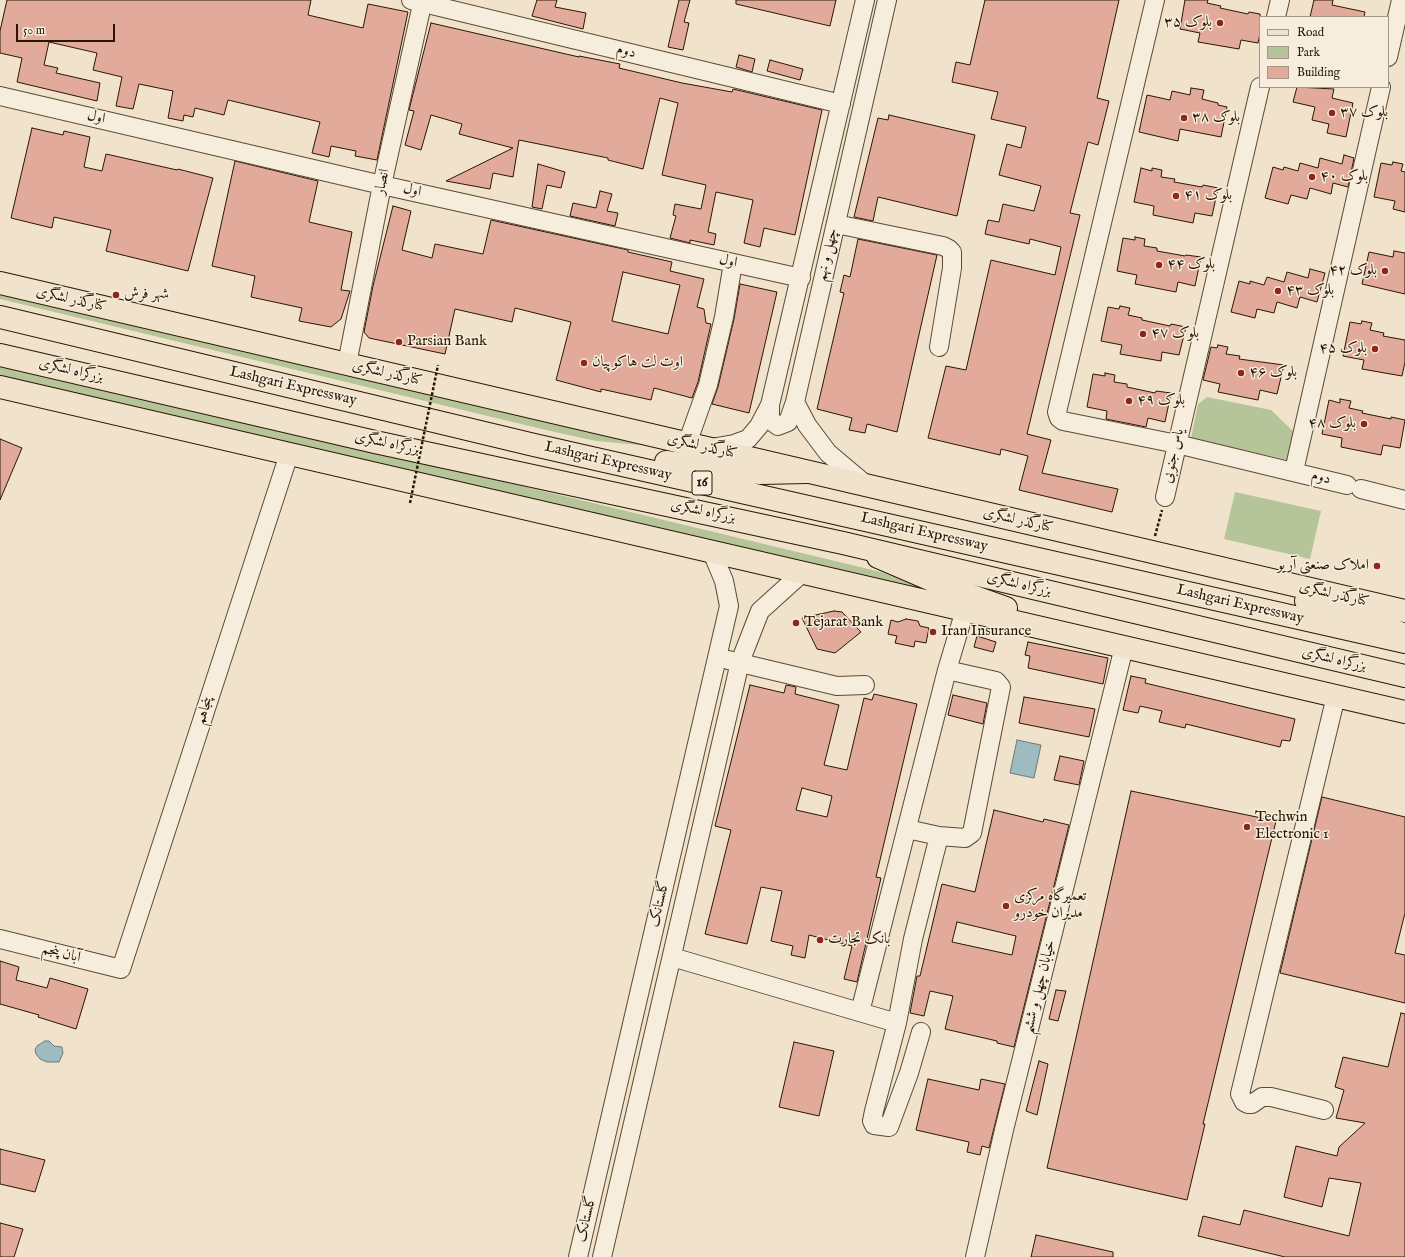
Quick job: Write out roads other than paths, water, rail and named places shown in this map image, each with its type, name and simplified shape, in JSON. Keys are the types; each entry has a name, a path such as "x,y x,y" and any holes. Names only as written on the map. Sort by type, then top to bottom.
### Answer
{"main road":[{"name":"کنارگذر لشگری","path":"0,283 1405,611"},
{"name":"Lashgari Expressway","path":"0,317 561,451 1405,642"},
{"name":"بزرگراه لشگری","path":"0,355 375,442 844,543 1405,676"},
{"path":"0,387 1405,712"},
{"path":"561,451 760,473 808,472"},
{"path":"844,543 950,588 1116,645"},
{"path":"1184,560 1405,634"}],"street":[{"name":"چهل و نهم","path":"865,0 770,405 770,420 778,426 788,422 795,402 887,0"},
{"name":"دوم","path":"1155,0 1057,412 1063,421 1177,444 1294,471 1405,500"},
{"path":"1276,16 1280,0"},
{"path":"1389,53 1401,0"},
{"name":"دوم","path":"419,1 841,104"},
{"name":"انصار","path":"347,364 419,1"},
{"name":"یاس جنوبی","path":"1165,497 1260,88"},
{"path":"1294,471 1381,88"},
{"name":"اول","path":"0,96 382,185 801,278"},
{"path":"836,224 943,246 952,252 952,268 939,347"},
{"path":"697,446 708,385 724,317 733,263"},
{"path":"795,402 807,426 828,453 866,486"},
{"name":"چهل و نهم","path":"697,446 734,444 748,439 759,426 770,405"},
{"name":"پنجاهم","path":"121,969 289,454"},
{"name":"گلستانک","path":"578,1257 729,606 724,582 712,552"},
{"name":"گلستانک","path":"602,1257 740,662 760,611 802,573"},
{"path":"860,1012 947,670 965,610"},
{"name":"خیابان چهل و ششم","path":"975,1257 1116,645"},
{"path":"716,658 740,662 837,686 865,685"},
{"path":"907,829 939,836 965,838 972,833 1001,687 996,680 947,670"},
{"path":"1324,1110 1271,1097 1262,1097 1252,1104 1248,1104 1244,1102 1240,1094 1336,696"},
{"path":"921,1032 909,1073 889,1127 879,1127 874,1125 872,1120 897,1023 913,939 939,836"},
{"name":"آبان پنجم","path":"0,939 121,969"},
{"path":"672,957 897,1023"}],"water":[{"path":"1017,740 1041,745 1034,778 1010,773"},
{"path":"45,1041 49,1041 54,1046 62,1047 63,1053 59,1062 47,1062 40,1059 36,1054 35,1050 37,1046"}],"place":[{"name":"بلوک ۳۵","path":"1220,23"},
{"name":"بلوک ۳۷","path":"1332,113"},
{"name":"بلوک ۳۸","path":"1184,118"},
{"name":"بلوک ۴۰","path":"1312,177"},
{"name":"بلوک ۴۱","path":"1176,196"},
{"name":"بلوک ۴۴","path":"1159,265"},
{"name":"بلوک ۴۲","path":"1385,271"},
{"name":"بلوک ۴۳","path":"1278,291"},
{"name":"شهر فرش","path":"116,295"},
{"name":"بلوک ۴۷","path":"1143,334"},
{"name":"Parsian Bank","path":"399,342"},
{"name":"بلوک ۴۵","path":"1375,349"},
{"name":"اوت لت هاکوپیان","path":"584,363"},
{"name":"بلوک ۴۶","path":"1241,373"},
{"name":"بلوک ۴۹","path":"1129,401"},
{"name":"بلوک ۴۸","path":"1364,424"},
{"name":"املاک صنعتی آریو","path":"1377,566"},
{"name":"Tejarat Bank","path":"796,623"},
{"name":"Iran Insurance","path":"933,632"},
{"name":"Techwin Electronic 1","path":"1247,827"},
{"name":"تعمیرگاه مرکزی مدیران خودرو","path":"1006,906"},
{"name":"بانک تجارت","path":"820,940"}]}
